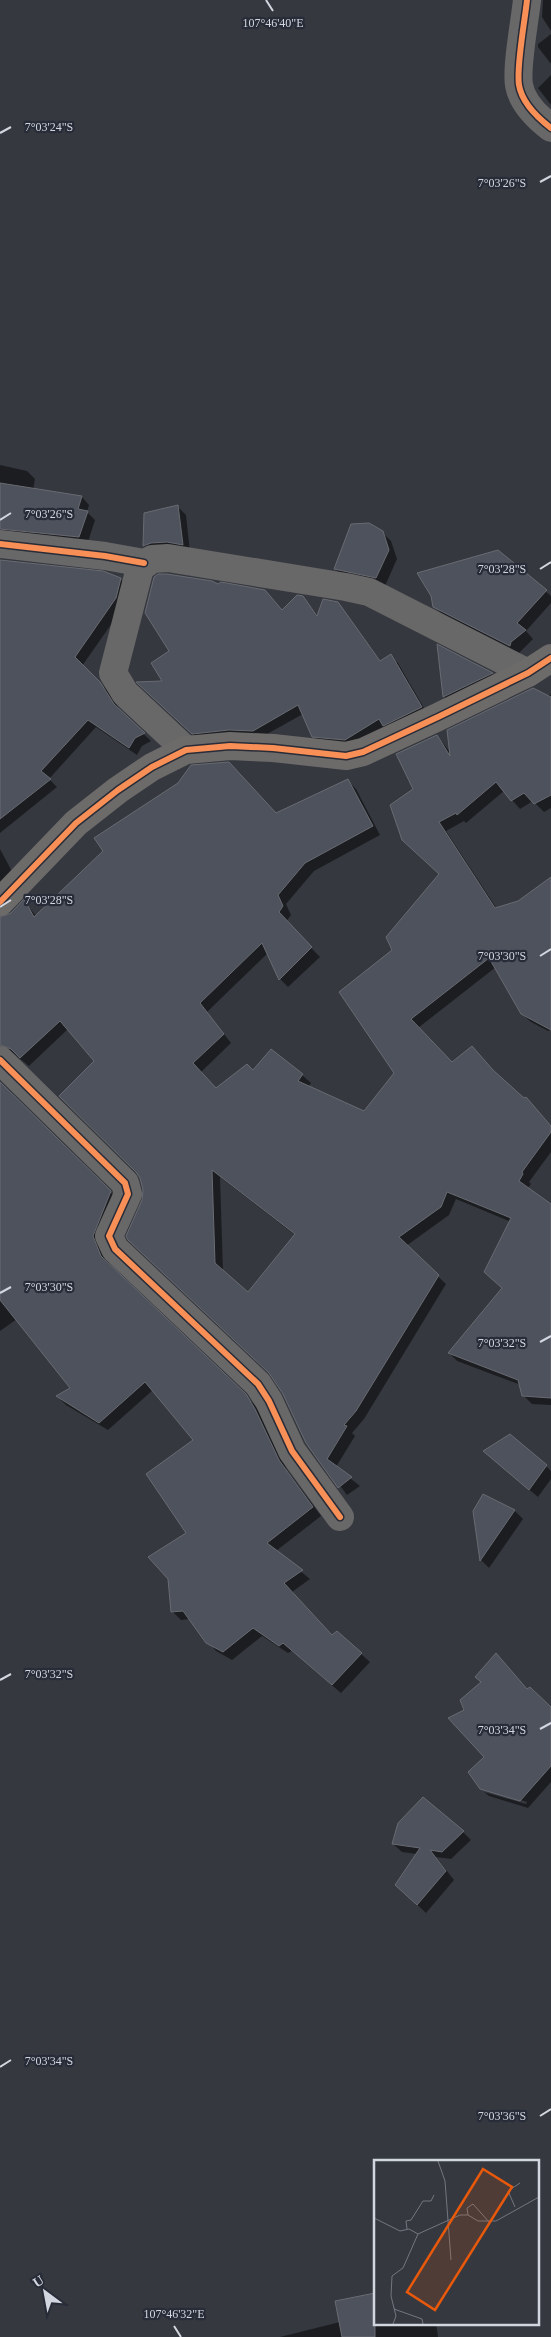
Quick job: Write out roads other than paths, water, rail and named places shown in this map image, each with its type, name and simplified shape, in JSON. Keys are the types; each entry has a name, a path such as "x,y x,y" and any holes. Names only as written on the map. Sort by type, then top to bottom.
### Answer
{"street":[{"path":"527,0 519,86 525,100 538,117 551,128"},
{"path":"0,544 105,556 144,563"},
{"path":"186,750 125,693 113,673 140,568 152,558 168,558 368,592 528,673"},
{"path":"0,902 76,823 118,790 152,768 186,750 230,746 273,748 346,756 363,752 528,673 551,658"},
{"path":"0,1060 125,1183 128,1194 109,1236 111,1243 115,1249 258,1384 269,1401 292,1451 340,1518"}]}
